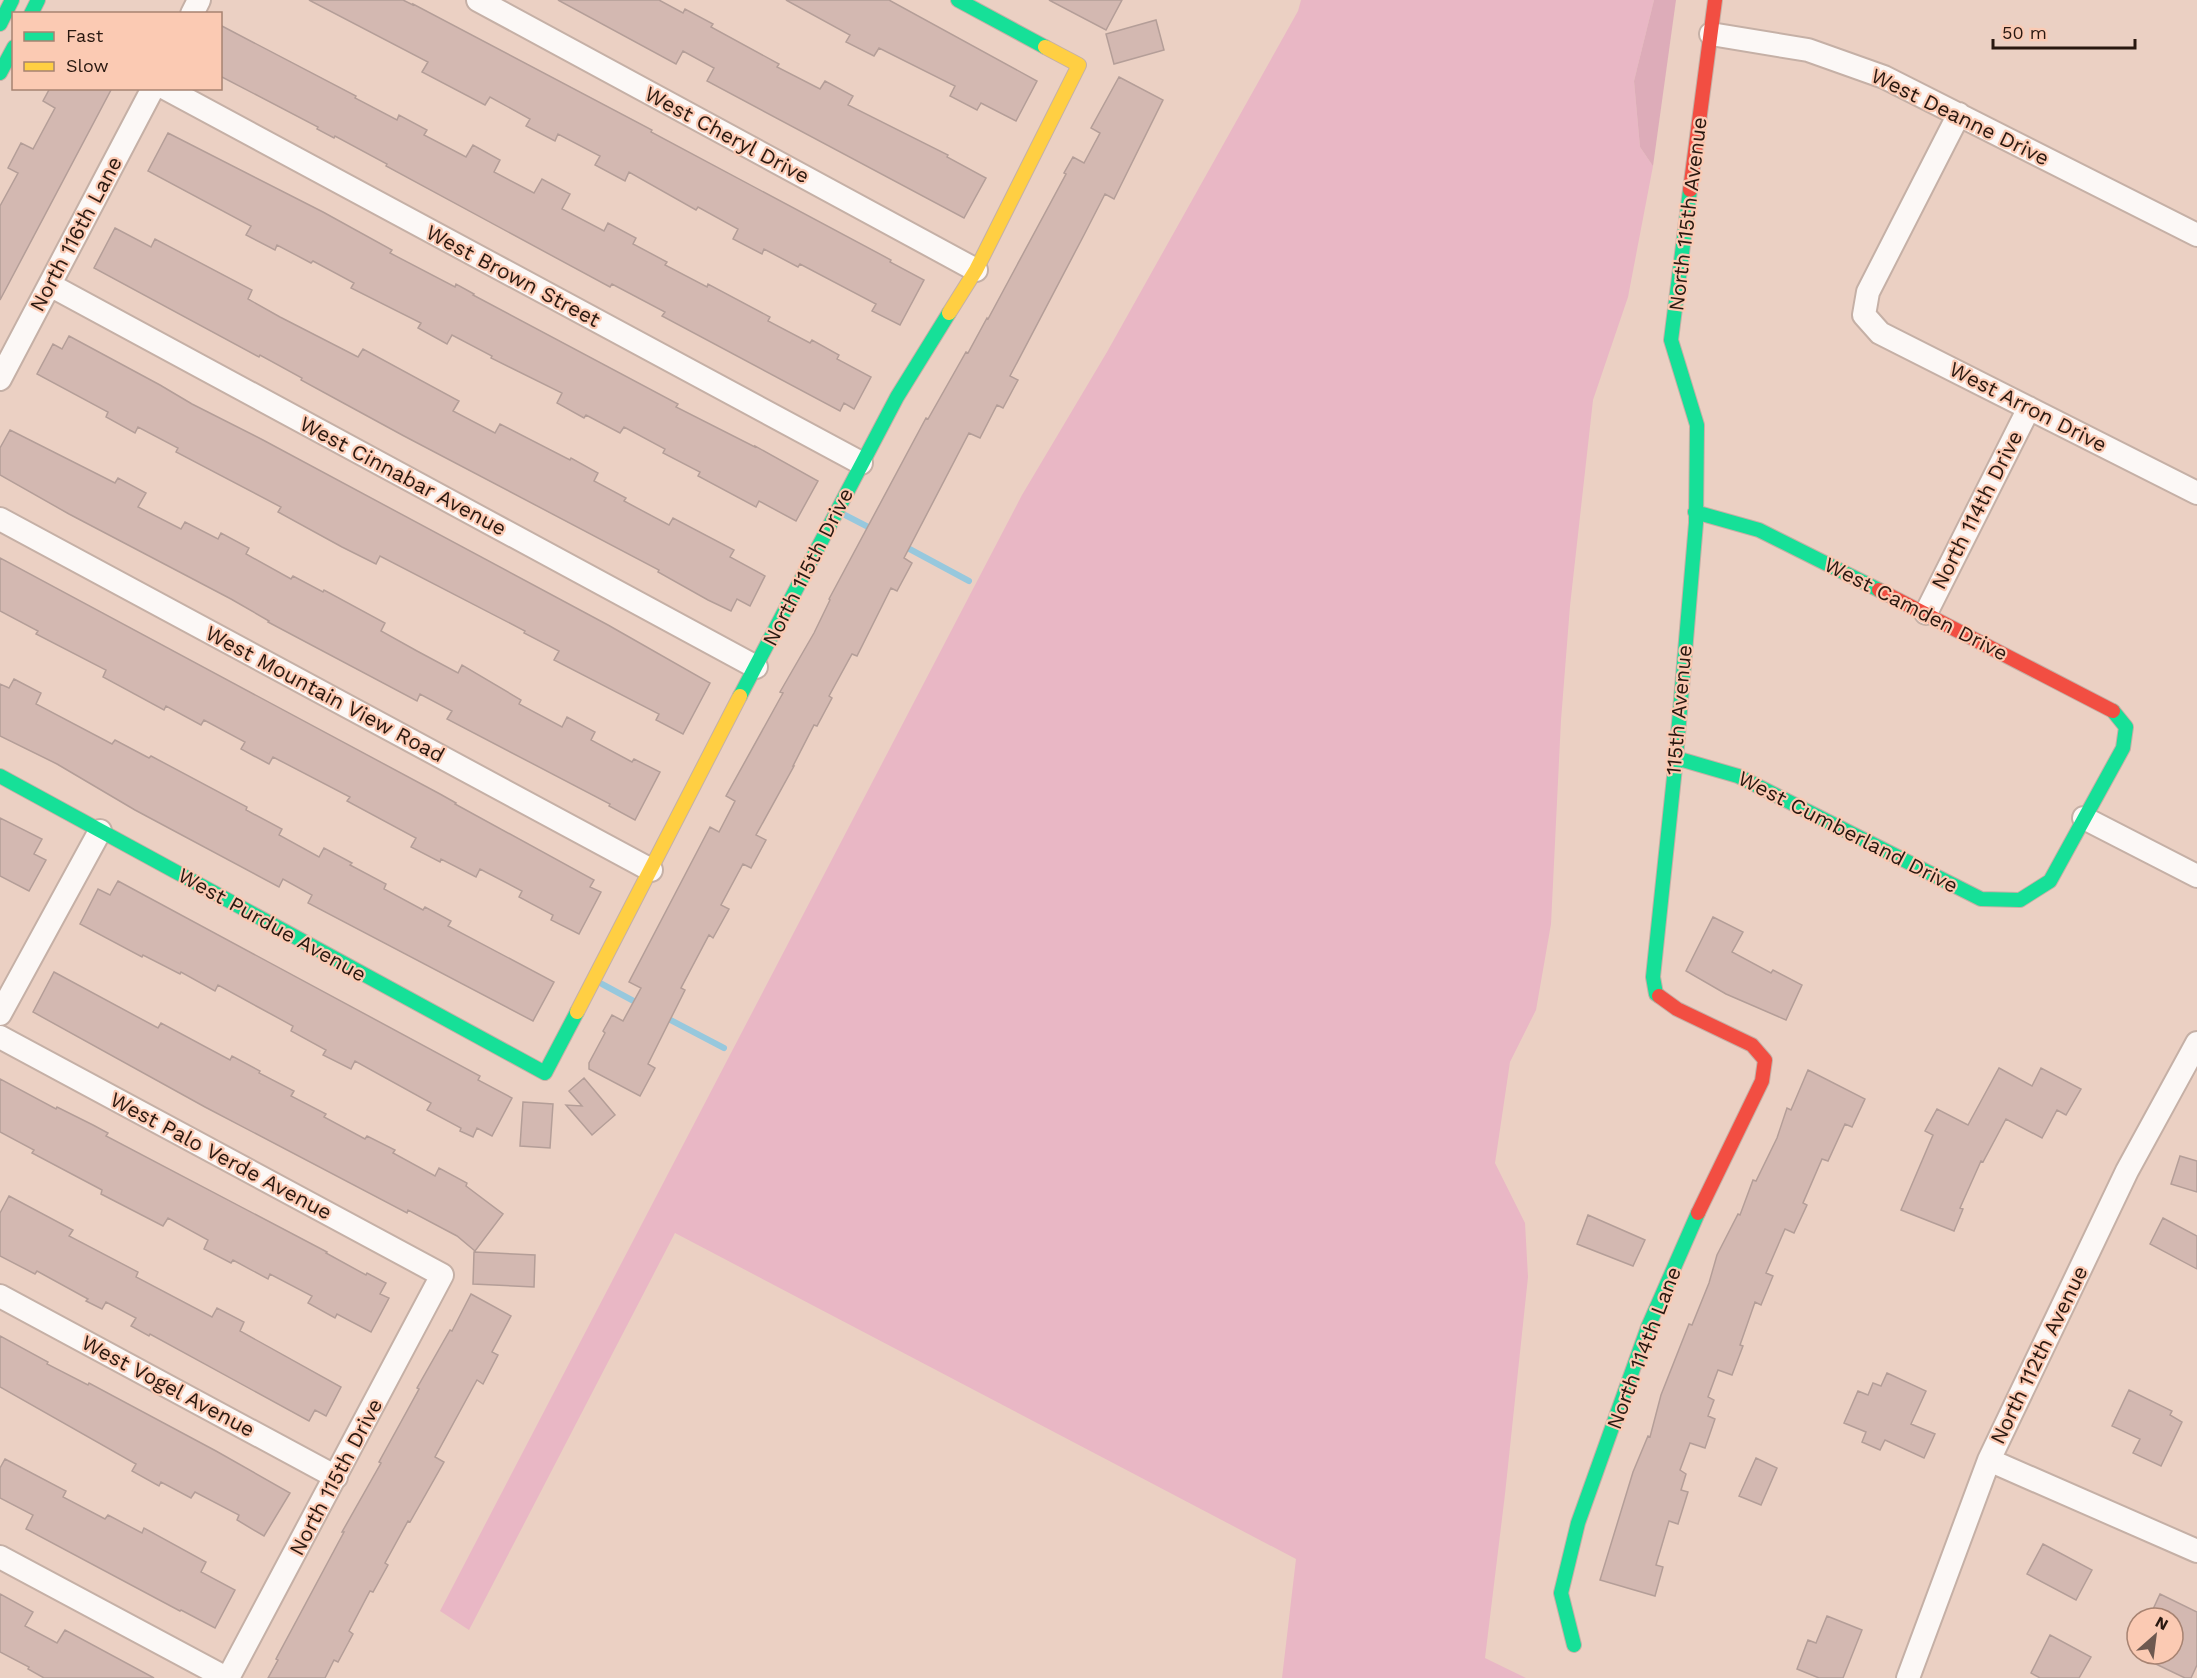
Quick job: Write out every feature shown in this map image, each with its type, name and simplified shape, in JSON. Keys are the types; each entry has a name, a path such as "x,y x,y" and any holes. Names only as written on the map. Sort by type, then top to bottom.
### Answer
{"street":[{"path":"0,24 12,0"},
{"name":"West Cheryl Drive","path":"478,0 976,270"},
{"name":"North 115th Drive","path":"545,1073 861,463 897,397 976,270 1079,65 958,0"},
{"name":"North 115th Avenue","path":"1697,424 1671,340 1715,0"},
{"name":"West Deanne Drive","path":"1711,34 1808,50 1884,77 2197,235"},
{"path":"0,73 12,51"},
{"name":"North 116th Lane","path":"0,379 152,90"},
{"name":"West Brown Street","path":"169,90 861,463"},
{"name":"West Arron Drive","path":"1959,114 1868,292 1864,315 1880,333 2197,493"},
{"name":"West Cinnabar Avenue","path":"50,285 756,667"},
{"name":"North 114th Drive","path":"1926,613 2029,408"},
{"name":"115th Avenue","path":"1697,424 1696,522 1676,758 1653,977 1656,994 1677,1009 1752,1045 1765,1060"},
{"name":"West Camden Drive","path":"1695,512 1760,530 2112,710 2126,727 2123,748 2084,818"},
{"name":"West Mountain View Road","path":"0,519 651,870"},
{"name":"West Cumberland Drive","path":"1676,758 1738,776 1981,899 2020,900 2050,881 2084,818"},
{"name":"West Purdue Avenue","path":"0,776 545,1073"},
{"path":"2084,818 2197,876"},
{"path":"0,1014 100,831"},
{"name":"West Palo Verde Avenue","path":"0,1037 442,1275"},
{"name":"North 112th Avenue","path":"1908,1678 1989,1460 2127,1171 2195,1051"},
{"name":"North 114th Lane","path":"1574,1645 1561,1593 1578,1523 1648,1327 1702,1204 1762,1081 1765,1060"},
{"name":"North 115th Drive","path":"227,1678 442,1275"},
{"name":"West Vogel Avenue","path":"0,1296 336,1477"},
{"path":"1989,1460 2197,1551"},
{"path":"0,1557 227,1678"}],"shaded area":[{"path":"1301,0 1654,0 1634,81 1640,147 1653,166 1628,297 1593,400 1570,606 1561,720 1551,924 1536,1010 1510,1062 1495,1163 1525,1223 1528,1277 1485,1658 1526,1678 1282,1678 1296,1559 675,1233 469,1630 440,1611 1022,495 1107,352 1298,11"},
{"path":"1654,0 1676,0 1653,166 1640,147 1634,81"}],"building":[{"path":"309,0 403,0 413,4 652,130 651,132 891,260 890,262 924,280 900,325 872,311 876,304 800,264 798,267 764,249 762,254 733,239 738,229 698,207 696,210 629,172 625,181 595,165 600,156 558,134 555,141 526,126 530,119 490,97 485,105 422,72 428,62"},
{"path":"558,0 659,0 683,13 685,9 713,24 711,27 779,64 777,67 820,89 825,81 853,96 848,105 948,155 947,157 986,178 964,218 707,81 714,68 683,51 676,64"},
{"path":"786,0 889,0 1037,81 1016,121 981,103 977,110 950,96 955,86 879,48 874,56 846,42 850,35"},
{"path":"1049,0 1122,0 1106,30"},
{"path":"1156,20 1164,50 1114,64 1106,34"},
{"path":"222,26 397,120 399,115 427,130 424,135 466,157 473,145 500,160 494,172 534,193 542,179 570,194 562,209 604,231 608,223 636,238 633,244 667,262 665,265 707,287 708,284 770,317 768,321 810,343 812,340 839,355 837,359 871,377 854,409 844,403 840,411 662,316 665,312 612,284 610,287 386,166 387,164 317,129 318,127 222,77"},
{"path":"1119,77 1163,100 1114,199 1105,194 1010,376 1018,380 1003,408 997,405 980,438 969,433 904,558 912,563 897,591 891,588 857,656 852,654 829,696 832,698 817,726 814,725 756,835 766,840 751,868 743,864 721,905 729,909 713,938 709,935 681,988 685,990 648,1064 655,1068 640,1096 589,1069 589,1063 605,1033 603,1031 612,1015 623,1021 641,988 629,982 710,827 719,832 735,801 726,796 783,693 780,692 814,633 829,599 926,418 928,419 966,352 968,353 988,319 1073,157 1084,163 1100,133 1091,128"},
{"path":"49,90 111,90 0,300 0,206 18,173 8,168 21,143 33,149 55,108 43,101"},
{"path":"168,133 323,212 392,250 390,253 455,287 456,284 678,404 676,407 755,446 818,481 796,521 759,501 756,507 698,476 700,472 663,453 665,449 624,427 620,433 586,415 584,418 557,403 562,393 491,358 492,356 452,335 447,344 418,328 421,323 351,288 354,283 313,261 311,263 277,245 275,250 246,235 251,226 148,171"},
{"path":"115,228 151,247 155,239 252,290 248,299 280,317 358,357 363,349 459,401 453,411 495,433 500,424 570,460 571,458 598,473 594,481 626,498 624,501 669,525 673,518 734,550 730,557 765,576 750,606 737,599 731,611 708,600 658,572 659,570 404,436 260,355 259,357 94,268"},
{"path":"69,336 192,404 608,625 710,683 683,734 656,720 659,714 554,660 559,651 524,633 525,631 380,556 376,564 342,547 278,512 281,507 176,452 178,448 138,427 135,433 106,417 108,412 37,374 53,344 62,349"},
{"path":"10,430 115,483 118,478 146,493 138,507 181,529 185,522 218,539 221,533 249,548 246,554 291,579 293,576 323,592 324,590 385,623 381,631 417,651 458,673 462,665 521,700 519,704 562,727 567,717 595,732 591,740 632,762 634,759 660,772 635,820 609,806 610,804 447,719 452,711 420,694 417,701 0,475 0,448"},
{"path":"0,558 440,794 594,880 590,887 601,892 579,934 551,920 553,915 519,897 522,891 480,869 476,877 411,847 416,838 347,801 350,797 273,757 269,764 241,749 245,742 204,720 201,725 166,706 164,710 103,677 106,670 36,634 38,631 0,611"},
{"path":"14,679 41,693 36,704 112,744 115,740 149,758 151,756 247,807 246,810 282,829 279,835 319,857 324,848 352,863 350,865 386,884 384,889 423,910 425,907 451,921 448,926 554,982 533,1021 308,903 312,895 283,879 279,887 135,810 57,764 0,736 0,684 9,688"},
{"path":"0,818 42,839 34,854 46,860 29,891 0,876"},
{"path":"118,881 480,1076 478,1080 512,1098 492,1136 477,1128 473,1137 460,1131 461,1128 427,1110 431,1103 355,1061 351,1069 323,1055 326,1050 291,1031 293,1026 218,985 215,991 181,972 180,974 143,955 142,957 80,924 98,889 110,895"},
{"path":"1713,917 1743,932 1732,952 1771,973 1773,970 1802,985 1786,1020 1726,994 1686,971"},
{"path":"54,972 158,1028 161,1023 230,1060 232,1056 260,1071 259,1073 294,1091 291,1096 326,1114 324,1117 365,1139 367,1136 395,1150 393,1153 435,1176 439,1168 467,1183 466,1186 503,1214 475,1251 457,1236 408,1210 407,1213 205,1107 33,1012"},
{"path":"1999,1068 2032,1086 2041,1068 2081,1089 2066,1115 2057,1110 2042,1138 2006,1119 1983,1162 1981,1161 1960,1208 1963,1209 1954,1231 1901,1210 1933,1135 1925,1131 1937,1109 1968,1125"},
{"path":"1808,1070 1865,1099 1852,1127 1845,1124 1828,1161 1822,1159 1803,1203 1807,1205 1794,1233 1785,1229 1766,1273 1773,1276 1761,1305 1755,1302 1732,1375 1718,1370 1708,1397 1714,1400 1708,1416 1715,1419 1705,1448 1690,1443 1680,1470 1686,1474 1681,1490 1688,1492 1678,1524 1669,1521 1656,1565 1663,1567 1655,1596 1600,1580 1633,1472 1648,1436 1650,1437 1661,1395 1689,1324 1692,1325 1709,1283 1717,1255 1738,1214 1740,1215 1753,1180 1756,1181 1777,1138 1787,1108 1791,1110"},
{"path":"584,1078 615,1115 592,1135 566,1105 582,1106 569,1091"},
{"path":"0,1079 56,1109 57,1107 93,1125 108,1133 106,1136 327,1252 366,1275 367,1273 386,1283 380,1294 389,1298 371,1332 337,1314 335,1318 308,1303 312,1296 270,1274 268,1279 233,1260 231,1263 204,1249 208,1240 168,1218 163,1226 101,1194 102,1190 32,1153 34,1150 0,1132"},
{"path":"523,1102 553,1104 550,1148 520,1146"},
{"path":"2180,1156 2197,1161 2197,1192 2171,1184"},
{"path":"9,1196 73,1230 69,1236 138,1272 136,1277 212,1317 217,1308 244,1322 240,1331 341,1387 326,1416 315,1410 309,1421 150,1334 149,1336 131,1326 136,1318 106,1302 102,1309 37,1271 35,1274 0,1256 0,1213"},
{"path":"1588,1215 1645,1240 1633,1266 1577,1244"},
{"path":"2163,1218 2197,1236 2197,1269 2150,1244"},
{"path":"474,1252 535,1255 534,1287 473,1284"},
{"path":"471,1294 511,1316 492,1352 498,1355 483,1384 477,1380 435,1457 444,1462 385,1563 388,1565 373,1592 370,1591 349,1631 353,1634 338,1662 334,1660 325,1678 268,1678 344,1532 342,1532 381,1463 379,1462 419,1389 417,1388 450,1330 452,1331"},
{"path":"0,1336 48,1362 47,1364 88,1385 89,1383 290,1493 264,1536 237,1520 239,1515 195,1492 191,1498 161,1482 159,1486 132,1471 136,1464 0,1387"},
{"path":"1887,1373 1926,1391 1911,1424 1935,1434 1924,1458 1885,1440 1880,1450 1862,1442 1866,1432 1844,1423 1858,1391 1868,1395 1873,1383 1881,1386"},
{"path":"2129,1390 2172,1411 2170,1415 2182,1422 2161,1466 2133,1453 2140,1439 2112,1426"},
{"path":"1756,1458 1777,1468 1761,1505 1739,1496"},
{"path":"5,1459 66,1491 63,1497 105,1519 108,1515 142,1533 144,1528 206,1562 201,1572 235,1590 215,1628 26,1529 33,1515 0,1498 0,1468"},
{"path":"2043,1544 2092,1570 2076,1600 2027,1574"},
{"path":"0,1594 33,1612 25,1626 57,1643 65,1630 154,1678 44,1678 28,1669 29,1667 0,1652"},
{"path":"2160,1594 2185,1606 2154,1606"},
{"path":"2185,1606 2197,1612 2197,1665 2191,1678 2185,1678 2160,1666 2185,1666"},
{"path":"1827,1616 1862,1630 1843,1678 1819,1678 1797,1669 1808,1640 1816,1643"},
{"path":"2050,1635 2091,1657 2079,1678 2040,1678 2031,1673"}],"waterway":[{"path":"845,515 874,530"},
{"path":"904,546 969,581"},
{"path":"602,984 641,1005"},
{"path":"663,1016 724,1048"}],"traffic: fast":[{"path":"0,24 12,0"},
{"path":"32,12 38,0"},
{"path":"958,0 1045,47"},
{"path":"0,73 12,51"},
{"path":"1659,996 1656,994 1653,977 1676,758 1696,523 1697,425 1671,340 1690,190"},
{"path":"740,696 897,397 949,313"},
{"path":"1695,512 1759,530 1879,590"},
{"path":"1676,758 1738,776 1981,899 2020,900 2050,881 2123,748 2126,727 2113,711"},
{"path":"0,776 545,1073 577,1012"},
{"path":"1574,1645 1561,1593 1578,1523 1648,1327 1698,1213"}],"traffic: slow":[{"path":"949,313 976,270 1079,65 1045,47"},
{"path":"577,1012 740,696"}],"traffic: jam":[{"path":"1690,190 1715,0"},
{"path":"1879,590 2113,711"},
{"path":"1659,996 1677,1009 1752,1045 1765,1060 1762,1081 1698,1213"}]}
